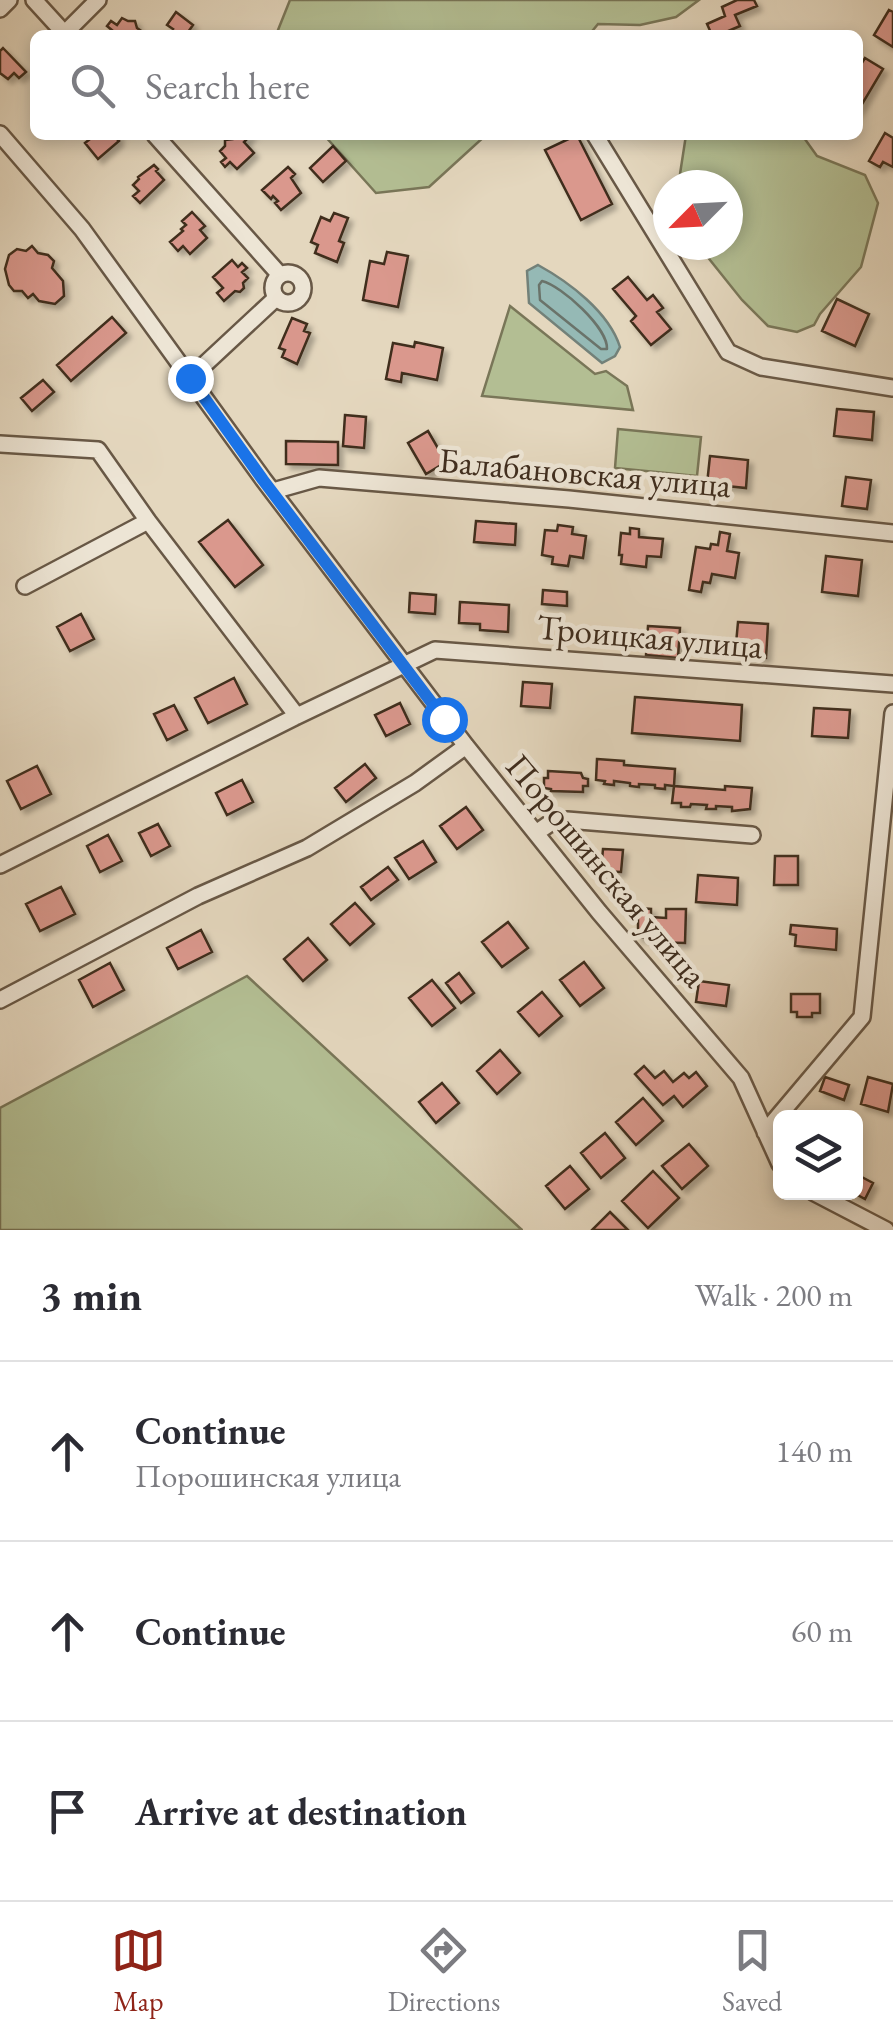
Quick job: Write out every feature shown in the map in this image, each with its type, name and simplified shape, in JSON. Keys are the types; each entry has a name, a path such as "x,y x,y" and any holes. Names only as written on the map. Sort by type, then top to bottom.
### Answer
{"street":[{"path":"0,9 9,0"},
{"path":"34,0 62,30"},
{"path":"70,30 98,0"},
{"name":"Порошинская улица","path":"0,134 82,229 268,486 466,746 599,912 741,1078 773,1149"},
{"path":"159,140 280,275"},
{"path":"598,140 728,352 762,367 893,388"},
{"path":"294,274 302,281 298,299 290,303 276,298 273,284 280,275 294,274"},
{"path":"190,378 276,298"},
{"path":"0,444 98,450 297,716"},
{"name":"Балабановская улица","path":"268,486 319,478 570,499 893,534"},
{"path":"25,586 148,521"},
{"name":"Троицкая улица","path":"0,864 435,650 893,684"},
{"path":"765,1132 862,1017 893,714"},
{"path":"0,1000 198,896 307,848 415,783 466,746"},
{"path":"536,833 549,824 567,820 752,835"},
{"path":"828,1200 886,1230"}],"green space":[{"path":"290,0 699,0 676,17 640,25 598,24 593,30 278,30"},
{"path":"328,140 481,140 429,187 376,193"},
{"path":"685,140 806,140 817,156 865,175 878,203 861,267 814,325 797,332 768,326 710,260 743,260 743,170 681,170"},
{"path":"510,306 595,374 606,371 627,386 633,410 482,396"},
{"path":"618,429 701,437 697,476 615,468"},
{"path":"247,976 522,1230 0,1230 0,1108"}],"water":[{"path":"538,265 575,289 597,310 615,334 620,347 615,356 602,363 529,303 527,271"}],"building":[{"path":"737,0 754,0 757,6 735,15 740,26 710,30 707,24 725,16 722,7"},
{"path":"889,10 893,12 893,47 874,35"},
{"path":"176,12 193,25 190,30 172,30 167,25"},
{"path":"122,18 135,21 140,30 112,30 107,26 111,21 117,25"},
{"path":"3,48 26,72 19,78 14,73 8,79 0,73"},
{"path":"865,58 883,69 863,103"},
{"path":"885,133 893,138 893,167 883,162 880,167 869,161"},
{"path":"89,140 119,141 98,159 85,143"},
{"path":"225,140 246,140 254,153 237,169 230,162 225,167 221,162 226,158 220,151"},
{"path":"566,140 580,140 612,204 581,220 545,150"},
{"path":"333,146 346,161 323,182 310,168"},
{"path":"154,165 164,180 140,203 133,196 139,191 133,185"},
{"path":"288,167 295,174 291,178 301,193 281,210 275,203 278,201 262,190"},
{"path":"192,212 205,226 200,230 207,238 190,254 183,246 178,251 170,242 183,231 186,225 182,221"},
{"path":"334,213 348,218 339,241 344,243 337,262 315,253 318,245 311,242 321,217 330,221"},
{"path":"32,246 54,261 52,268 63,281 64,296 55,304 39,301 33,294 28,298 9,285 5,269 9,255"},
{"path":"387,252 408,256 398,307 363,300 370,261 384,264"},
{"path":"232,260 238,267 242,263 247,268 242,272 248,278 240,292 235,291 224,301 217,293 223,288 213,277"},
{"path":"628,277 647,300 653,295 663,308 657,312 671,329 651,345 631,321 636,316 613,289"},
{"path":"837,299 869,314 855,346 822,331"},
{"path":"112,317 126,333 71,381 57,365"},
{"path":"292,318 307,324 304,331 310,333 297,364 282,357 285,350 279,348"},
{"path":"415,342 443,348 437,380 402,373 401,382 386,379 393,343 414,347"},
{"path":"43,380 54,392 32,411 21,398"},
{"path":"837,409 874,412 872,440 834,436"},
{"path":"345,415 366,417 364,448 343,446"},
{"path":"428,431 446,462 426,474 408,443"},
{"path":"286,441 338,442 338,465 286,464"},
{"path":"710,456 748,460 746,488 707,484"},
{"path":"846,477 871,480 867,509 842,506"},
{"path":"228,520 263,565 235,587 199,542"},
{"path":"476,521 516,524 515,545 474,542"},
{"path":"558,525 573,527 572,534 586,536 583,558 570,556 568,566 552,564 553,557 542,555 545,530 557,531"},
{"path":"630,528 639,529 639,537 663,539 661,557 647,556 646,567 621,564 621,533 630,534"},
{"path":"720,532 730,534 727,551 739,553 735,578 712,574 710,583 703,582 701,592 689,590 696,547 710,549 711,544 718,545"},
{"path":"826,556 862,560 858,596 822,592"},
{"path":"543,590 567,592 567,606 542,604"},
{"path":"410,593 436,595 435,614 409,612"},
{"path":"460,602 509,605 508,632 480,630 480,624 459,623"},
{"path":"81,614 94,639 70,651 57,627"},
{"path":"738,622 768,624 766,658 735,655"},
{"path":"648,626 680,628 678,658 646,655"},
{"path":"234,678 247,704 208,723 195,698"},
{"path":"523,682 552,684 550,708 521,706"},
{"path":"635,697 742,705 740,741 632,733"},
{"path":"400,703 410,724 386,736 375,715"},
{"path":"174,705 187,730 167,740 154,714"},
{"path":"814,708 850,710 848,738 812,736"},
{"path":"597,759 675,769 674,786 639,787 614,781 614,785 604,784 605,781 596,780"},
{"path":"365,764 376,778 346,802 335,788"},
{"path":"37,766 51,794 21,809 7,781"},
{"path":"548,771 581,773 588,779 588,786 583,786 583,792 551,791 544,788"},
{"path":"242,780 253,802 227,815 216,793"},
{"path":"674,786 752,788 750,809 706,809 707,805 691,804 681,807 681,803 672,803"},
{"path":"466,807 483,830 457,849 440,826"},
{"path":"158,824 170,846 151,856 139,833"},
{"path":"108,835 122,861 100,872 87,846"},
{"path":"423,841 436,862 409,879 395,858"},
{"path":"603,849 623,850 621,872 601,871"},
{"path":"775,856 798,856 798,885 774,885"},
{"path":"388,867 398,880 371,900 361,887"},
{"path":"698,875 738,878 737,905 696,902"},
{"path":"61,887 75,914 40,931 26,904"},
{"path":"355,903 374,924 350,945 331,924"},
{"path":"638,908 651,909 651,917 666,918 666,909 686,909 685,943 650,942 650,938 638,937"},
{"path":"508,922 528,948 502,967 482,942"},
{"path":"791,925 837,929 836,950 795,946 796,935 790,934"},
{"path":"201,930 212,952 178,969 167,948"},
{"path":"308,938 327,960 303,981 284,959"},
{"path":"584,962 604,988 580,1006 560,980"},
{"path":"110,963 124,990 93,1007 79,980"},
{"path":"459,973 474,993 461,1003 446,983"},
{"path":"432,980 455,1008 432,1026 409,998"},
{"path":"699,981 729,985 726,1006 696,1002"},
{"path":"542,992 562,1016 539,1036 518,1012"},
{"path":"791,994 820,994 820,1013 797,1017 797,1012 791,1012"},
{"path":"500,1050 520,1073 497,1094 477,1071"},
{"path":"644,1066 655,1078 664,1071 673,1082 684,1073 689,1078 696,1072 707,1086 683,1107 674,1096 663,1105 635,1074"},
{"path":"825,1077 849,1085 844,1100 820,1091"},
{"path":"868,1077 893,1084 888,1112 861,1104"},
{"path":"442,1083 459,1103 436,1123 419,1102"},
{"path":"643,1098 663,1121 636,1145 616,1122"},
{"path":"605,1133 625,1158 601,1178 581,1153"},
{"path":"689,1144 708,1166 682,1189 662,1166"},
{"path":"570,1166 589,1189 565,1209 546,1186"},
{"path":"653,1171 679,1198 648,1228 622,1201"},
{"path":"863,1178 873,1183 863,1198"},
{"path":"610,1212 628,1230 592,1230"}],"route":[{"path":"190,378 444,719"}]}
